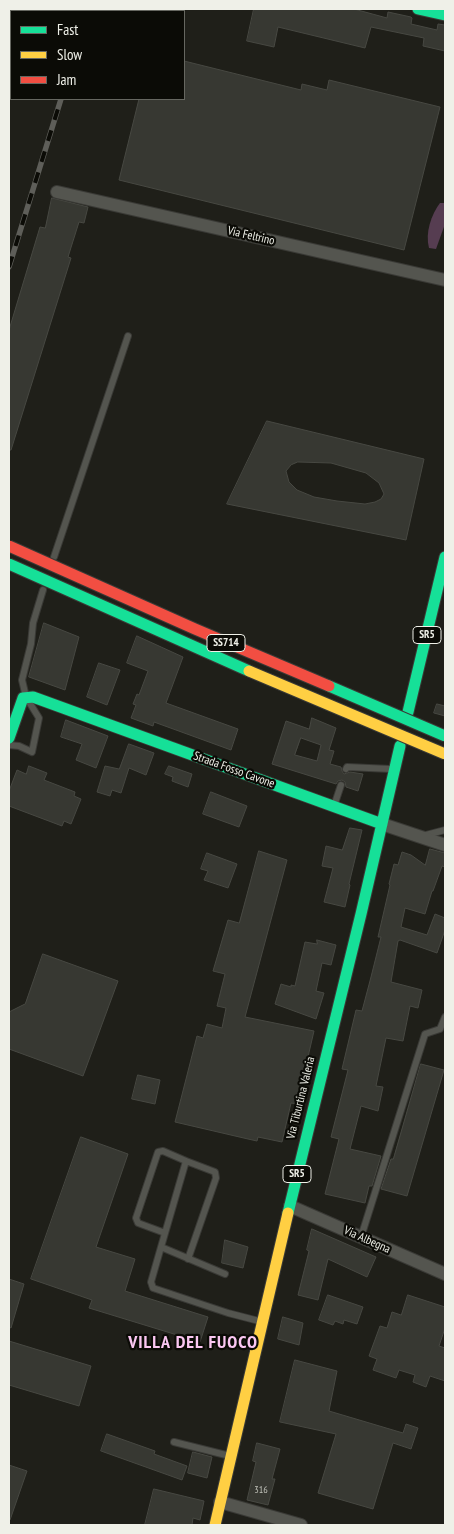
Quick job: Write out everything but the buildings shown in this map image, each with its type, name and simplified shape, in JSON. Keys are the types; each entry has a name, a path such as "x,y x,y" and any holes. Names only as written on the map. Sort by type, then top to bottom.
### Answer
{"main road":[{"path":"418,9 445,15"},
{"name":"SS714","path":"9,546 204,633 445,736"},
{"name":"SR5","path":"408,712 442,580 445,558"},
{"name":"SS714","path":"9,564 186,644 445,754"},
{"name":"Strada Fosso Cavone","path":"25,698 33,697 50,702 382,824"},
{"path":"9,738 25,698"},
{"name":"Via Tiburtina Valeria","path":"215,1525 400,746"}],"street":[{"name":"Via Feltrino","path":"58,192 445,280"},
{"name":"Strada Fosso Cavone","path":"382,824 445,845"},
{"name":"Via Albegna","path":"290,1206 445,1274"},
{"path":"220,1502 301,1525"}],"lane":[{"path":"54,557 128,336"},
{"path":"9,745 19,746 32,752 39,718 25,698 22,680 31,644 33,623 43,590"},
{"path":"346,769 347,767 395,769"},
{"path":"334,806 341,786"},
{"path":"421,837 445,830"},
{"path":"361,1237 426,1034 440,1029 445,1017"},
{"path":"165,1232 138,1223 136,1218 158,1152 163,1151 216,1174 188,1259"},
{"path":"186,1161 151,1282 153,1288 228,1313 262,1322"},
{"path":"161,1247 225,1274"},
{"path":"174,1442 231,1456"}],"shaded area":[{"path":"440,203 445,203 445,224 436,249 429,248 430,224"}],"railway":[{"path":"9,267 61,100"}],"traffic: fast":[{"path":"418,9 445,15"},
{"path":"408,712 445,557"},
{"path":"9,564 249,671"},
{"path":"329,686 445,736"},
{"path":"9,738 23,698 33,697 382,824"},
{"path":"288,1213 400,746"}],"traffic: slow":[{"path":"249,671 445,754"},
{"path":"215,1525 288,1213"}],"traffic: jam":[{"path":"9,546 329,686"}],"district":[{"name":"VILLA DEL FUOCO","path":"193,1343"}]}
